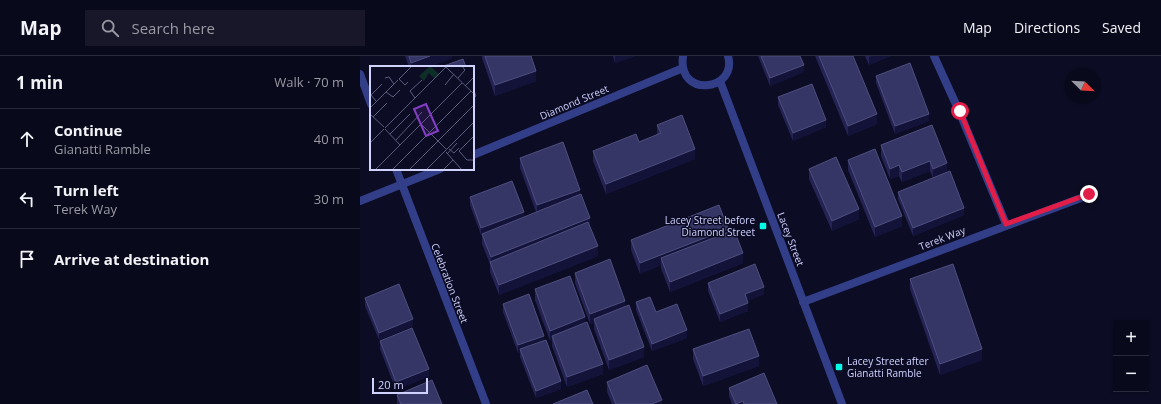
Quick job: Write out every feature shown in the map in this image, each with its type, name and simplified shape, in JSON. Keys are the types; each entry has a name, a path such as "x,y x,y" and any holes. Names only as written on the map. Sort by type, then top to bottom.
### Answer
{"street":[{"path":"683,56 683,68 685,75 692,82 704,86 720,81 728,69 728,56"},
{"path":"934,56 960,111 1006,224"},
{"name":"Diamond Street","path":"474,155 683,68"},
{"path":"360,74 370,101"},
{"name":"Lacey Street","path":"720,81 842,404"},
{"name":"Celebration Street","path":"396,170 486,404"},
{"path":"360,201 438,170"},
{"name":"Terek Way","path":"803,302 1006,224 1089,194"}],"building":[{"path":"409,56 430,56 411,63"},
{"path":"485,56 531,56 536,71 495,85"},
{"path":"761,56 800,56 804,65 770,78"},
{"path":"819,56 853,56 877,114 848,126"},
{"path":"463,59 466,66 444,66"},
{"path":"910,63 929,114 895,126 876,76"},
{"path":"812,84 826,120 793,133 778,97"},
{"path":"682,115 695,149 606,184 593,151 636,134 639,142 661,133 657,125"},
{"path":"932,125 947,163 933,169 930,161 902,172 899,165 890,169 881,145"},
{"path":"563,142 580,190 537,205 520,158"},
{"path":"875,149 902,216 875,227 848,160"},
{"path":"836,157 859,209 832,221 809,169"},
{"path":"950,171 964,208 913,228 898,192"},
{"path":"512,181 524,212 481,228 470,197"},
{"path":"581,194 590,218 491,257 482,234"},
{"path":"719,205 728,229 640,263 631,240"},
{"path":"588,222 598,246 499,285 490,262"},
{"path":"734,230 743,253 670,282 661,258"},
{"path":"610,259 625,301 590,314 575,273"},
{"path":"755,264 764,287 745,294 748,303 720,314 708,283"},
{"path":"953,264 982,349 940,364 910,279"},
{"path":"570,276 585,317 550,331 535,289"},
{"path":"399,284 413,319 379,333 365,298"},
{"path":"529,294 544,336 518,345 503,304"},
{"path":"650,297 656,312 677,304 687,330 652,344 636,302"},
{"path":"629,305 644,347 609,360 594,319"},
{"path":"587,322 603,364 567,377 552,336"},
{"path":"412,328 429,369 396,382 380,341"},
{"path":"749,329 759,356 703,376 693,349"},
{"path":"546,340 561,381 536,391 520,349"},
{"path":"647,365 662,400 652,404 616,404 607,382"},
{"path":"764,373 777,404 744,404 743,401 736,404 729,388"},
{"path":"432,380 442,404 401,404 397,395"},
{"path":"587,390 593,404 553,404"}],"place":[{"name":"Lacey Street before Diamond Street","path":"763,226"},
{"name":"Lacey Street after Gianatti Ramble","path":"839,367"}],"route":[{"path":"960,111 1006,224 1089,194"}]}
